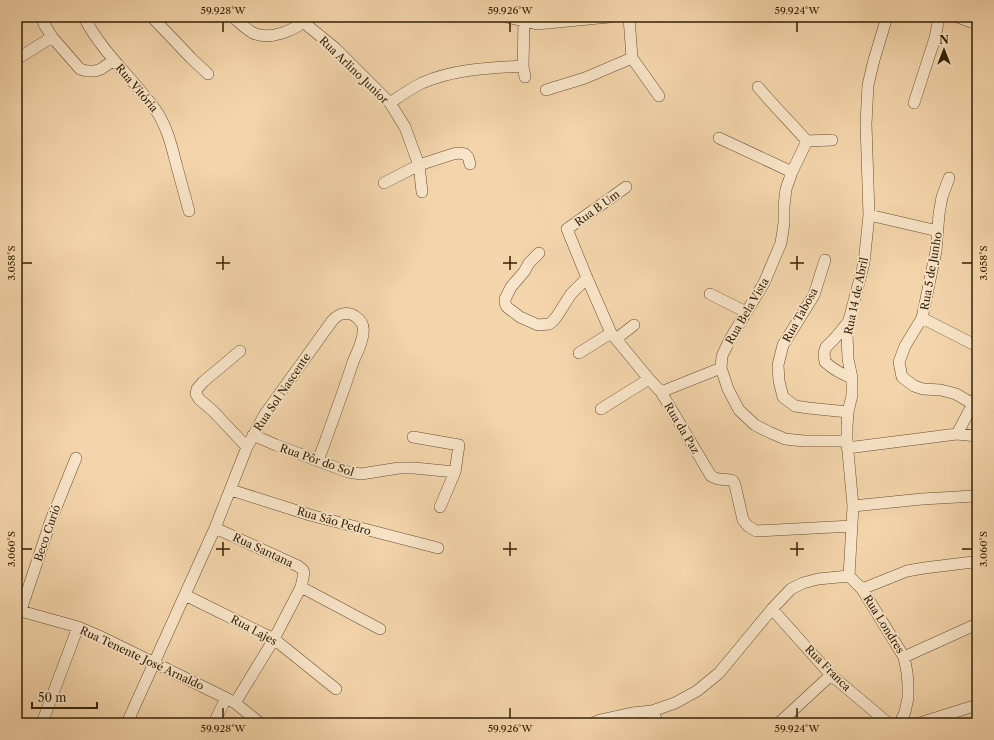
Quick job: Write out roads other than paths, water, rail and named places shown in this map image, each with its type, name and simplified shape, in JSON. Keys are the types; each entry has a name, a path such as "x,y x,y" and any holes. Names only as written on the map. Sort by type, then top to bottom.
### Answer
{"street":[{"path":"42,17 44,24 52,37 80,69 95,71 101,69 114,60"},
{"name":"Rua Vitória","path":"84,17 90,29 162,119 172,147 189,211"},
{"path":"152,17 208,74"},
{"path":"234,17 252,32 265,36 275,35 288,30 306,20"},
{"path":"506,17 537,24 579,18 608,17"},
{"path":"629,17 632,58 659,96"},
{"name":"Rua 14 de Abril","path":"850,576 853,506 847,444 848,412 852,395 852,378 848,359 847,334 849,320 864,263 869,215 866,124 868,85 887,17"},
{"path":"914,103 935,38 939,17"},
{"path":"958,17 977,24"},
{"name":"Rua Arlino Junior","path":"306,20 390,103 405,127 419,165 422,192"},
{"path":"524,22 523,66 525,77"},
{"path":"17,59 52,37"},
{"path":"546,90 585,78 632,58"},
{"path":"390,103 422,83 441,76 480,68 523,66"},
{"path":"758,87 807,141 832,140"},
{"path":"719,138 792,172"},
{"name":"Rua Bela Vista","path":"721,368 722,356 730,339 764,283 781,243 786,189 792,172 807,141"},
{"path":"384,183 419,165 459,153 467,155 470,164"},
{"name":"Rua 5 de Junho","path":"949,178 942,197 936,250 922,318 906,346 899,362 902,377 914,386 923,389 941,390 975,400 957,434"},
{"name":"Rua B Um","path":"567,228 626,187"},
{"path":"869,215 938,231"},
{"name":"Rua da Paz","path":"567,228 587,278 614,336 648,379 661,392 711,476 718,479 733,481 743,520 748,526 756,531 852,526"},
{"path":"539,253 529,263 524,272 511,287 504,301 507,307 520,317 538,325 549,324 553,321 571,294 587,278"},
{"name":"Rua Tabosa","path":"825,260 814,295 783,345 778,365 779,381 783,397 795,406 848,412"},
{"path":"710,294 746,312"},
{"name":"Rua Sol Nascente","path":"127,723 215,528 253,435 265,414 332,321 339,314 343,313 353,315 360,321 363,327 362,338 318,461"},
{"path":"922,318 977,346"},
{"path":"849,320 826,348 824,353 825,362 835,371 852,378"},
{"path":"579,353 634,326"},
{"path":"240,351 203,382 197,389 196,394 199,399 213,411 247,447"},
{"path":"661,392 721,368 728,389 739,410 755,425 785,439 847,444 957,434 977,436"},
{"path":"601,409 648,379"},
{"name":"Rua Pôr do Sol","path":"253,435 355,474 399,468 455,472"},
{"path":"413,437 459,445 455,472 440,507"},
{"name":"Beco Curió","path":"19,610 51,520 76,458"},
{"name":"Rua São Pedro","path":"231,490 316,517 438,548"},
{"path":"853,506 922,499 975,496"},
{"name":"Rua Santana","path":"215,528 298,566 303,570 304,574 302,583 380,630"},
{"path":"862,589 907,572 924,568 973,562"},
{"path":"593,723 632,713 652,711 675,703 698,691 719,673 791,589 802,583 818,579 850,576"},
{"name":"Rua Londres","path":"850,576 862,589 904,657 908,672 908,698 905,712 900,723"},
{"path":"214,723 274,639 302,583"},
{"name":"Rua Lajes","path":"185,595 274,639 336,689"},
{"name":"Rua Tenente José Arnaldo","path":"19,610 78,627 99,636 230,701 260,723"},
{"name":"Rua Franca","path":"772,610 831,675 888,723"},
{"path":"904,657 977,624"},
{"path":"42,723 78,627"},
{"path":"779,723 831,675"},
{"path":"920,723 977,705"},
{"path":"652,711 658,723"}]}
